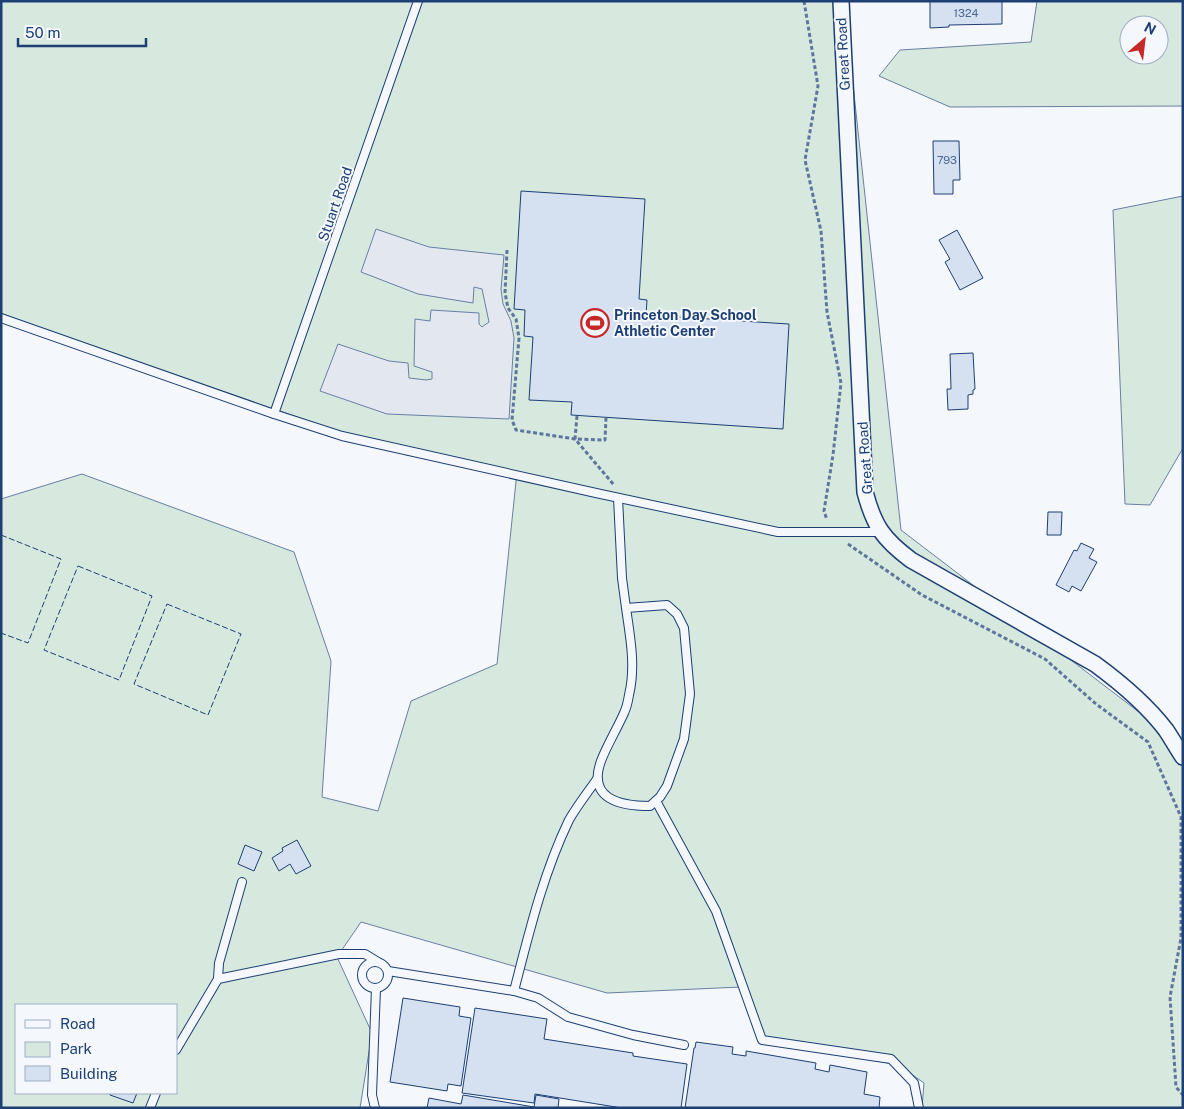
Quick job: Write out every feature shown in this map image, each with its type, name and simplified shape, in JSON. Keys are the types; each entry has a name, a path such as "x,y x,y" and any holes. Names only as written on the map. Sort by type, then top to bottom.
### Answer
{"street":[{"name":"Great Road","path":"841,1 865,492 871,513 881,532 895,548 911,560 1095,664 1118,681 1149,711 1183,756"}],"lane":[{"name":"Stuart Road","path":"274,414 418,1"},
{"path":"1,318 342,436 778,532 881,532"},
{"path":"514,991 548,871 570,819 597,779 601,762 625,711 630,692 633,671 622,578 618,498"},
{"path":"597,779 602,793 614,801 633,806 650,806 660,797 667,786 684,739 690,694 684,628 677,614 667,605 626,608"},
{"path":"656,801 716,911 762,1040 891,1059 914,1083 919,1108"},
{"path":"178,1047 218,979 220,963 242,882"},
{"path":"218,979 339,954 365,954 382,964 388,971 514,991 538,998 568,1017 634,1035 684,1045"},
{"path":"378,962 374,961 366,964 364,967 361,975 364,983 372,988 384,984 388,971"},
{"path":"376,988 372,1095 376,1108"},
{"path":"150,1108 156,1094"}],"path":[{"path":"804,1 818,86 805,160 821,231 827,312 840,382 833,454 824,512 830,532 922,595 1045,659 1096,704 1148,742 1181,817 1181,938 1170,998 1176,1087 1183,1095"},
{"path":"507,250 505,293 508,308 516,320 519,338 512,420 516,430 575,439 605,440 606,418"},
{"path":"577,416 575,439 613,483 618,498"}],"green space":[{"path":"1,1 844,1 901,530 1148,719 1183,759 1183,1108 922,1108 924,1083 898,1065 760,1039 741,987 607,993 361,922 337,957 372,1033 360,1108 1,1108 1,499 82,474 294,552 331,661 322,797 378,811 411,701 497,664 517,472 407,455 1,313"},
{"path":"1037,1 1183,1 1183,106 950,107 879,76 900,50 1031,42"},
{"path":"1183,196 1183,448 1150,505 1125,504 1113,210"}],"shaded area":[{"path":"376,229 429,247 504,255 501,289 503,304 511,321 514,338 509,419 387,414 320,391 338,344 389,361 408,363 409,378 426,380 432,379 432,372 414,366 415,319 430,321 431,310 479,313 479,324 482,327 489,322 482,289 474,287 473,303 418,294 361,272"}],"building":[{"path":"930,1 1002,1 1002,24 949,25 949,27 930,28"},
{"path":"933,141 959,141 960,180 953,180 953,194 934,194"},
{"path":"521,191 645,199 639,299 647,300 646,315 789,324 783,429 571,415 572,402 529,400 533,337 524,336 525,310 514,309"},
{"path":"957,230 983,278 960,290 945,262 950,259 939,240"},
{"path":"973,353 975,389 973,394 968,395 968,409 948,410 947,389 951,389 950,354"},
{"path":"1048,512 1062,512 1061,535 1047,535"},
{"path":"1081,543 1094,549 1089,558 1097,562 1081,591 1072,586 1069,592 1056,585 1074,550 1077,551"},
{"path":"297,840 311,866 296,874 290,864 279,871 272,858 283,851 282,848"},
{"path":"245,845 262,852 254,871 238,864"},
{"path":"403,998 460,1007 459,1016 471,1018 461,1086 448,1084 447,1091 390,1082"},
{"path":"475,1008 547,1019 544,1039 633,1053 633,1056 687,1064 681,1108 622,1108 535,1094 534,1103 462,1093"},
{"path":"696,1042 733,1047 732,1054 746,1056 746,1051 816,1063 815,1069 829,1072 830,1065 867,1072 864,1094 880,1097 879,1108 685,1108"},
{"path":"110,1094 137,1094 133,1103"},
{"path":"463,1095 534,1107 536,1095 559,1099 558,1108 427,1108 429,1098 461,1104"}],"fence":[{"path":"1,535 61,559 28,643 1,633"},
{"path":"78,566 152,596 119,680 44,650 78,566"},
{"path":"167,604 241,634 208,715 134,684 167,604"}],"place":[{"name":"Princeton Day School Athletic Center","path":"595,323"}]}
